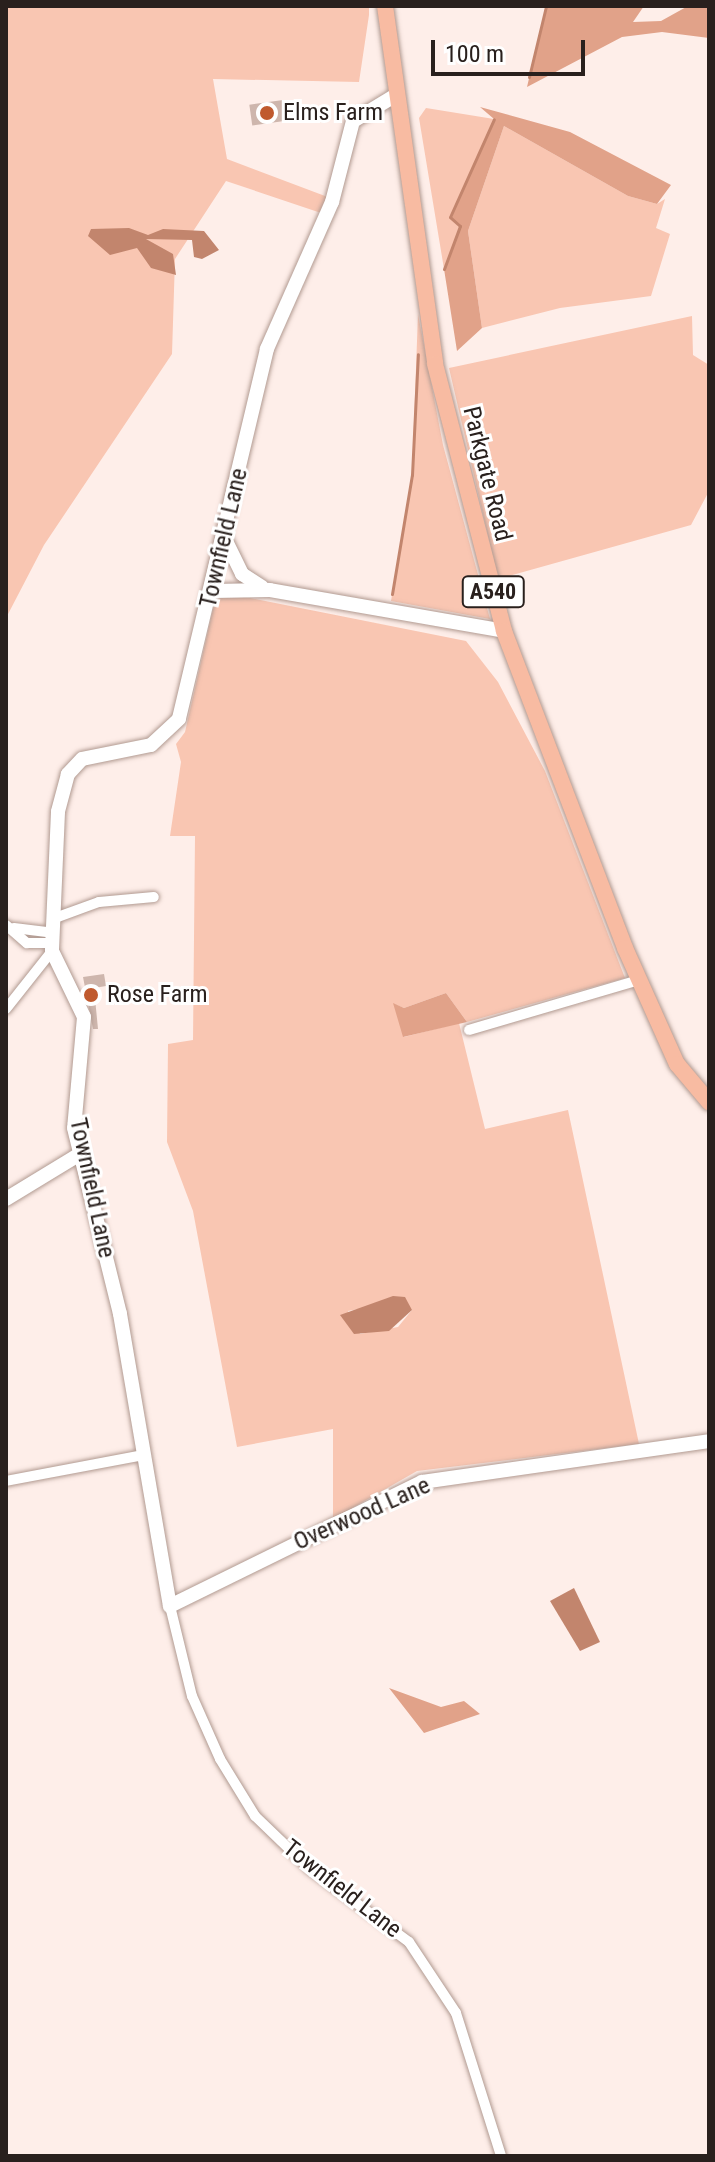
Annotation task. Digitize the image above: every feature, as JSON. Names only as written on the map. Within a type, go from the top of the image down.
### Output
[{"type":"main road","name":"Parkgate Road","points":[[385,6],[435,364],[504,631],[639,980],[677,1064],[709,1102]]},
{"type":"street","name":"Townfield Lane","points":[[396,95],[353,121],[332,202],[267,349],[225,538],[179,719],[169,733],[137,749],[94,754],[68,774],[58,812],[53,936],[84,1017],[74,1078],[80,1154],[120,1314],[170,1606],[192,1696],[220,1759],[255,1816],[310,1869],[409,1942],[456,2013],[501,2156]]},
{"type":"street","points":[[225,538],[242,574],[270,590]]},
{"type":"street","points":[[212,591],[270,590],[504,631]]},
{"type":"street","points":[[6,1009],[53,936],[99,902],[154,897]]},
{"type":"street","points":[[10,926],[27,943],[53,936]]},
{"type":"street","points":[[10,926],[53,936]]},
{"type":"street","points":[[469,1030],[639,980]]},
{"type":"street","points":[[6,1199],[80,1154]]},
{"type":"street","name":"Overwood Lane","points":[[170,1606],[422,1482],[709,1441]]},
{"type":"street","points":[[6,1481],[143,1455]]},
{"type":"shaded area","points":[[6,6],[369,6],[369,15],[359,82],[213,79],[227,159],[333,199],[327,215],[226,181],[175,259],[172,354],[44,545],[6,618]]},
{"type":"shaded area","points":[[546,6],[644,6],[633,22],[661,21],[688,6],[709,6],[709,38],[662,32],[622,37],[527,87]]},
{"type":"shaded area","points":[[480,107],[570,132],[671,185],[657,204],[628,196],[504,126],[468,231],[482,328],[457,351],[444,269],[460,226],[450,217],[494,119]]},
{"type":"shaded area","points":[[426,108],[494,119],[450,217],[460,226],[444,269],[419,118]]},
{"type":"shaded area","points":[[504,126],[628,196],[657,204],[665,199],[656,228],[670,234],[651,296],[560,308],[482,328],[468,231]]},
{"type":"shaded area","points":[[129,228],[148,235],[163,229],[204,231],[219,250],[202,259],[194,257],[192,240],[146,239],[173,254],[176,275],[151,268],[137,248],[110,255],[88,236],[91,229]]},
{"type":"shaded area","points":[[418,314],[443,445],[490,619],[391,601],[412,475]]},
{"type":"shaded area","points":[[692,316],[693,355],[709,365],[709,491],[691,525],[498,579],[449,368]]},
{"type":"shaded area","points":[[235,595],[466,641],[498,682],[545,771],[625,978],[467,1022],[446,993],[404,1008],[394,1004],[404,1037],[459,1023],[485,1129],[568,1110],[639,1444],[417,1471],[333,1519],[333,1429],[237,1447],[193,1211],[167,1142],[168,1044],[193,1040],[195,836],[170,836],[181,762],[176,744],[185,732],[217,599]],"holes":[[[369,1307],[412,1310],[398,1327],[360,1334],[348,1311]]]},
{"type":"shaded area","points":[[446,993],[467,1022],[403,1037],[393,1003],[404,1008]]},
{"type":"shaded area","points":[[393,1296],[405,1297],[412,1310],[389,1331],[354,1334],[340,1315]]},
{"type":"shaded area","points":[[574,1588],[600,1642],[580,1651],[550,1601]]},
{"type":"shaded area","points":[[389,1688],[441,1707],[464,1701],[480,1714],[424,1733]]},
{"type":"building","name":"Elms Farm","points":[[283,100],[286,121],[252,126],[249,105]]},
{"type":"building","name":"Rose Farm","points":[[104,974],[106,986],[94,988],[98,1029],[93,1029],[83,977]]},
{"type":"waterway","points":[[529,77],[546,6]]},
{"type":"waterway","points":[[444,269],[460,226],[450,217],[494,119]]},
{"type":"waterway","points":[[392,594],[412,475],[418,354]]},
{"type":"place","name":"Elms Farm","points":[[267,113]]},
{"type":"place","name":"Rose Farm","points":[[91,995]]}]
